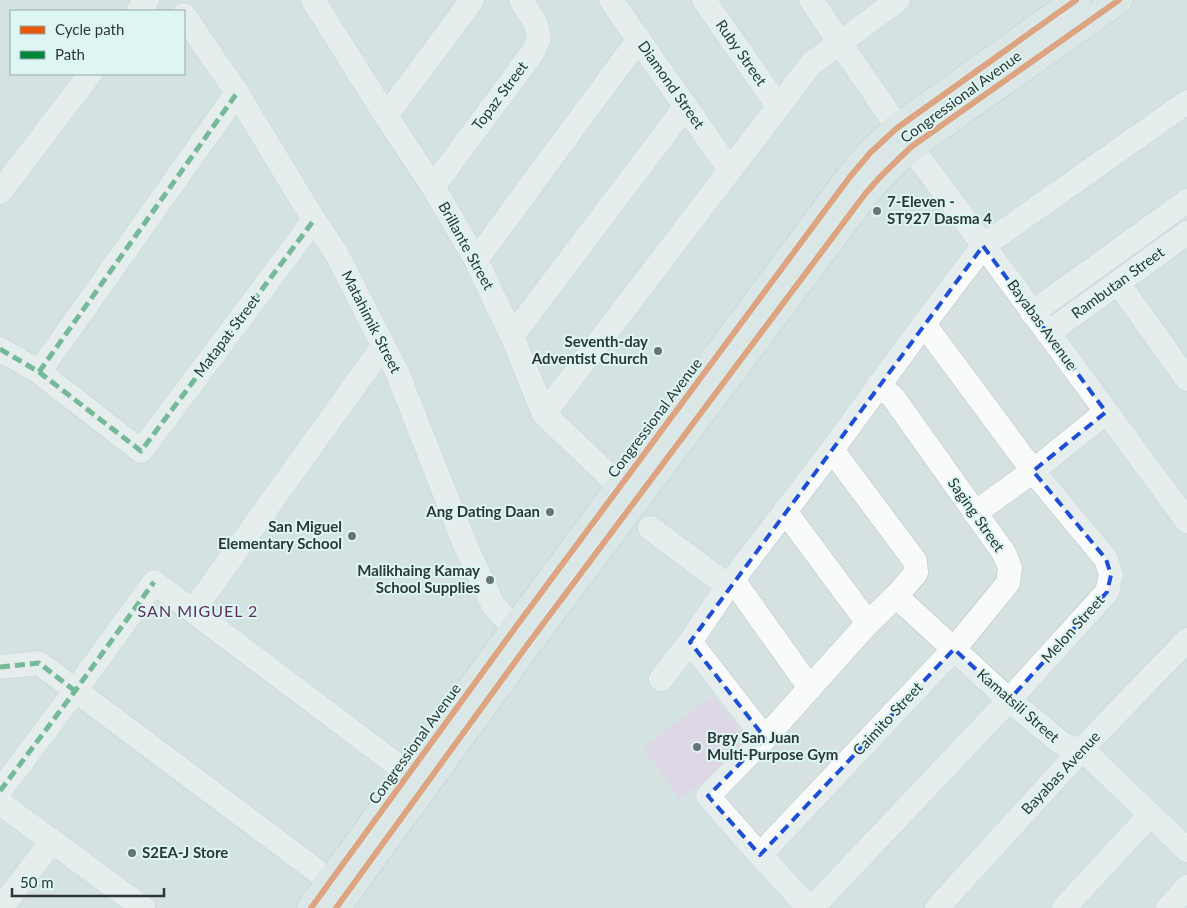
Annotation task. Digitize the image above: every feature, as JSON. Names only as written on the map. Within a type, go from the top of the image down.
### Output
[{"type":"main road","name":"Congressional Avenue","points":[[311,908],[409,774],[523,634],[865,194],[881,176],[904,138],[1076,0]]},
{"type":"main road","name":"Congressional Avenue","points":[[336,908],[523,634],[620,486],[849,178],[870,153],[904,138],[1119,0]]},
{"type":"street","points":[[139,10],[147,0]]},
{"type":"street","name":"Brillante Street","points":[[313,0],[433,187],[476,260],[512,336],[544,414],[620,486]]},
{"type":"street","points":[[386,116],[472,0]]},
{"type":"street","name":"Topaz Street","points":[[433,187],[533,52],[539,38],[536,24],[521,0]]},
{"type":"street","name":"Diamond Street","points":[[612,0],[730,170]]},
{"type":"street","name":"Ruby Street","points":[[704,0],[778,106]]},
{"type":"street","name":"Bayabas Avenue","points":[[810,0],[904,138],[1106,412],[1186,517]]},
{"type":"street","points":[[544,414],[810,64],[898,0]]},
{"type":"street","name":"Matahimik Street","points":[[185,15],[237,93],[336,253],[397,372],[464,542],[493,606],[523,634]]},
{"type":"street","points":[[476,260],[638,40]]},
{"type":"street","points":[[0,192],[89,75]]},
{"type":"street","points":[[0,348],[39,372],[237,93]]},
{"type":"street","points":[[661,678],[690,642],[730,583],[832,450],[878,384],[984,246],[1187,102]]},
{"type":"street","points":[[512,336],[686,106]]},
{"type":"street","points":[[1032,312],[1187,201]]},
{"type":"street","name":"Matapat Street","points":[[39,372],[141,451],[314,220]]},
{"type":"street","name":"Rambutan Street","points":[[1048,333],[1118,282],[1183,243]]},
{"type":"street","points":[[1118,282],[1187,379]]},
{"type":"street","name":"Melon Street","points":[[811,908],[1009,700],[1107,592],[1111,575],[1106,559],[1033,471],[924,324]]},
{"type":"street","points":[[193,611],[383,346]]},
{"type":"street","name":"Saging Street","points":[[878,384],[893,398],[1004,553],[1010,568],[1008,583],[954,649]]},
{"type":"street","points":[[975,513],[1033,471],[1106,412]]},
{"type":"street","points":[[811,908],[760,855],[708,796],[765,738],[868,623],[896,596],[916,573],[915,561],[832,450]]},
{"type":"street","points":[[785,511],[868,623]]},
{"type":"street","points":[[650,528],[730,583],[810,688]]},
{"type":"street","points":[[0,790],[154,582],[409,774]]},
{"type":"street","name":"Kamatsili Street","points":[[896,596],[1009,700],[1060,742],[1070,748],[1082,749],[1187,850]]},
{"type":"street","name":"Bayabas Avenue","points":[[937,908],[1082,749],[1187,640]]},
{"type":"street","points":[[690,642],[765,738]]},
{"type":"street","name":"Caimito Street","points":[[760,855],[954,649]]},
{"type":"street","points":[[0,667],[39,663],[330,881]]},
{"type":"street","points":[[0,803],[143,908]]},
{"type":"street","points":[[1064,908],[1150,814]]},
{"type":"street","points":[[1,908],[52,841]]},
{"type":"street","points":[[1168,908],[1187,887]]},
{"type":"highlighted area","points":[[983,246],[1106,412],[1033,471],[1106,559],[1111,575],[1107,592],[1009,700],[954,649],[760,855],[708,796],[765,738],[690,642]]},
{"type":"shaded area","name":"Brgy San Juan Multi-Purpose Gym","points":[[713,696],[751,746],[680,799],[643,748]]},
{"type":"marked path","points":[[39,372],[237,93]]},
{"type":"marked path","points":[[0,349],[39,372],[141,451],[314,220]]},
{"type":"marked path","points":[[0,791],[154,582]]},
{"type":"marked path","points":[[0,667],[39,663],[75,691]]},
{"type":"cycle path","points":[[311,908],[515,628],[849,178],[870,153],[897,128],[1076,0]]},
{"type":"cycle path","points":[[336,908],[531,640],[865,194],[911,147],[1119,0]]},
{"type":"place","name":"7-Eleven - ST927 Dasma 4","points":[[877,211]]},
{"type":"place","name":"Seventh-day Adventist Church","points":[[658,351]]},
{"type":"place","name":"Ang Dating Daan","points":[[550,512]]},
{"type":"place","name":"San Miguel Elementary School","points":[[352,536]]},
{"type":"place","name":"Malikhaing Kamay School Supplies","points":[[490,580]]},
{"type":"place","name":"Brgy San Juan Multi-Purpose Gym","points":[[697,747]]},
{"type":"place","name":"S2EA-J Store","points":[[132,853]]},
{"type":"district","name":"SAN MIGUEL 2","points":[[198,611]]}]
